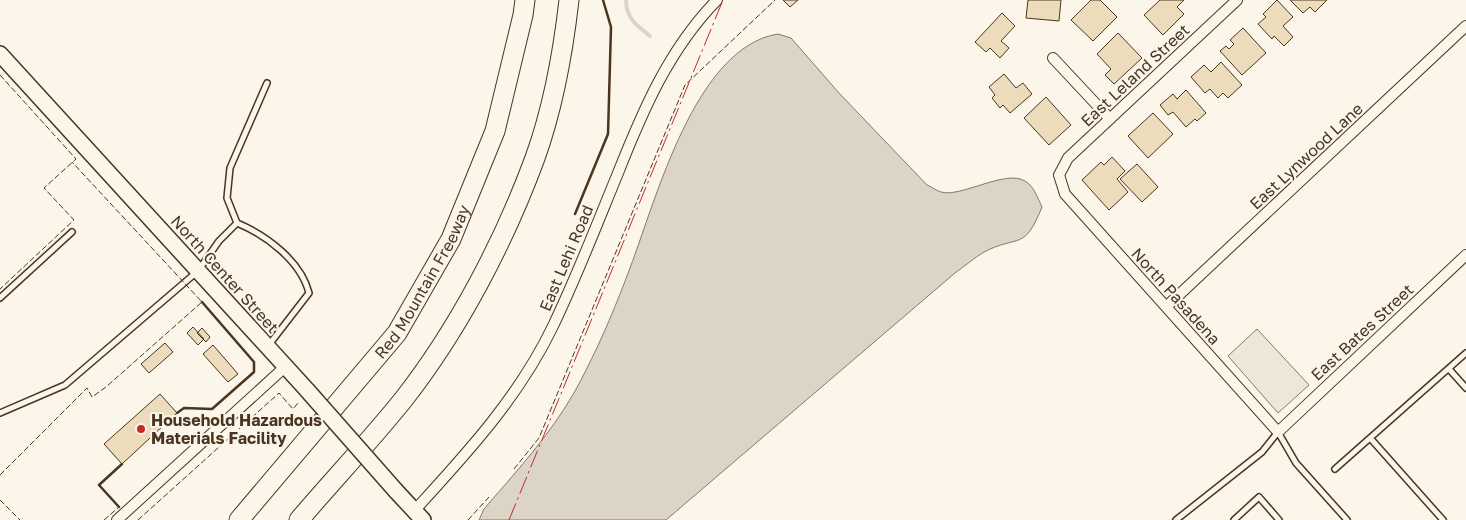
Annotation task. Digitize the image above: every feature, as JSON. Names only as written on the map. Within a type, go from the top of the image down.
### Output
[{"type":"highway","name":"Red Mountain Freeway","points":[[239,520],[397,333],[451,240],[496,131],[525,0]]},
{"type":"highway","points":[[299,520],[403,400],[456,325],[499,239],[535,158],[564,43],[570,0]]},
{"type":"street","name":"East Lehi Road","points":[[419,515],[494,421],[522,382],[540,352],[581,262],[644,108],[669,62],[717,0]]},
{"type":"street","name":"East Leland Street","points":[[1059,175],[1068,158],[1232,2]]},
{"type":"street","name":"East Lynwood Lane","points":[[1166,307],[1466,26]]},
{"type":"street","name":"North Center Street","points":[[0,54],[268,346],[419,515]]},
{"type":"street","points":[[1053,58],[1110,119]]},
{"type":"street","name":"North Pasadena","points":[[1059,175],[1065,194],[1278,432]]},
{"type":"street","name":"East Bates Street","points":[[1278,432],[1466,255]]},
{"type":"street","points":[[117,520],[286,366]]},
{"type":"lane","points":[[267,83],[230,168],[227,198],[237,223],[274,243],[306,279],[309,293],[268,346]]},
{"type":"lane","points":[[0,413],[65,385],[198,271],[219,241],[237,223]]},
{"type":"lane","points":[[0,298],[72,232]]},
{"type":"lane","points":[[1335,469],[1466,354]]},
{"type":"lane","points":[[1449,369],[1466,388]]},
{"type":"lane","points":[[1176,520],[1262,452],[1278,432],[1296,463],[1347,520]]},
{"type":"lane","points":[[1371,439],[1443,520]]},
{"type":"lane","points":[[1234,520],[1259,497],[1279,520]]},
{"type":"shaded area","points":[[778,34],[791,38],[839,93],[927,185],[939,191],[949,193],[1007,178],[1017,178],[1031,186],[1042,207],[1036,221],[1025,236],[1019,240],[984,252],[955,273],[666,520],[479,520],[484,509],[552,427],[585,372],[620,294],[666,168],[683,130],[702,96],[724,66],[749,45]]},
{"type":"shaded area","points":[[1257,329],[1309,385],[1278,413],[1228,356]]},
{"type":"building","points":[[783,0],[798,0],[790,7]]},
{"type":"building","points":[[1028,0],[1061,0],[1059,21],[1026,18]]},
{"type":"building","points":[[1091,0],[1100,0],[1117,17],[1093,41],[1071,20]]},
{"type":"building","points":[[1160,0],[1184,0],[1177,7],[1184,14],[1163,35],[1144,15]]},
{"type":"building","points":[[1277,0],[1293,17],[1283,26],[1293,37],[1284,46],[1274,36],[1272,39],[1258,24],[1266,17],[1263,14]]},
{"type":"building","points":[[1290,0],[1327,0],[1315,12],[1310,7],[1303,13]]},
{"type":"building","points":[[1002,13],[1015,26],[1001,41],[1009,48],[1000,58],[990,48],[986,52],[975,42]]},
{"type":"building","points":[[1243,28],[1266,53],[1242,75],[1220,51],[1226,46],[1229,49],[1234,44],[1230,40]]},
{"type":"building","points":[[1118,33],[1142,58],[1114,84],[1105,75],[1111,69],[1097,54]]},
{"type":"building","points":[[1221,62],[1242,85],[1228,98],[1223,93],[1218,98],[1210,89],[1205,93],[1191,77],[1204,65],[1211,72]]},
{"type":"building","points":[[1004,74],[1016,88],[1023,83],[1032,94],[1010,113],[1003,105],[1000,108],[992,98],[995,95],[989,87]]},
{"type":"building","points":[[1186,90],[1206,113],[1186,127],[1173,112],[1168,115],[1160,105],[1173,94],[1177,99]]},
{"type":"building","points":[[1046,97],[1071,125],[1049,145],[1024,118]]},
{"type":"building","points":[[1153,113],[1173,134],[1148,158],[1128,136]]},
{"type":"building","points":[[1112,157],[1125,171],[1117,179],[1128,192],[1109,210],[1082,180],[1101,162],[1104,165]]},
{"type":"building","points":[[1137,164],[1158,187],[1142,202],[1120,179]]},
{"type":"building","points":[[193,327],[204,339],[198,345],[187,333]]},
{"type":"building","points":[[202,328],[210,337],[206,342],[197,333]]},
{"type":"building","points":[[165,343],[173,352],[149,373],[141,364]]},
{"type":"building","points":[[213,345],[238,374],[228,382],[203,354]]},
{"type":"building","name":"Household Hazardous Materials Facility","points":[[160,394],[177,413],[122,464],[104,444]]},
{"type":"waterway","points":[[626,0],[630,16],[636,25],[650,36]]},
{"type":"fence","points":[[514,469],[539,438],[685,85],[775,0]]},
{"type":"fence","points":[[0,75],[76,159],[44,188],[74,220],[0,289]]},
{"type":"fence","points":[[0,475],[87,388],[92,397],[106,387],[202,302],[72,162]]},
{"type":"fence","points":[[138,520],[279,393],[293,409],[298,403]]},
{"type":"fence","points":[[468,520],[489,497]]},
{"type":"fence","points":[[0,500],[20,520]]},
{"type":"fence","points":[[104,520],[119,507]]},
{"type":"wall","points":[[575,214],[608,134],[611,27],[603,0]]},
{"type":"wall","points":[[177,413],[184,408],[212,409],[254,372],[254,362],[202,302]]},
{"type":"wall","points":[[119,507],[99,485],[122,464]]},
{"type":"power","points":[[509,520],[723,0]]},
{"type":"place","name":"Household Hazardous Materials Facility","points":[[141,429]]}]
